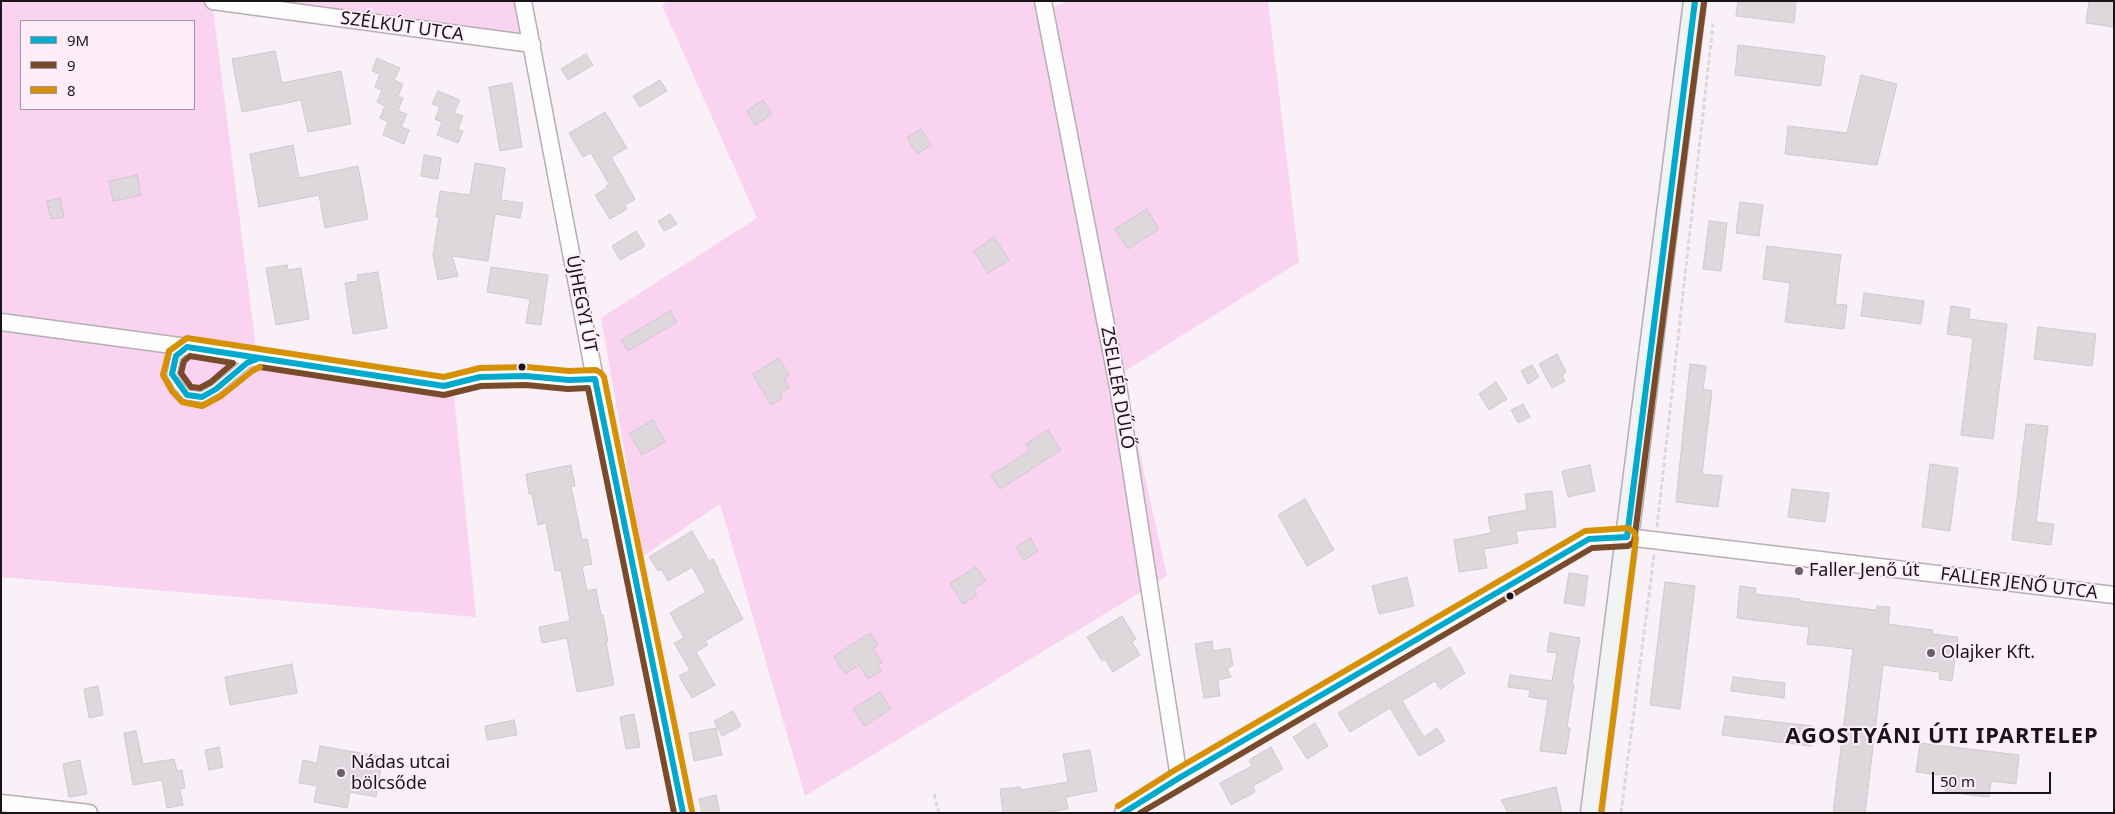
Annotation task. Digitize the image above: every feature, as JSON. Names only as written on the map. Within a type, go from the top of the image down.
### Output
[{"type":"main road","points":[[1592,813],[1695,1]]},
{"type":"street","name":"SZÉLKÚT UTCA","points":[[213,1],[532,44]]},
{"type":"street","name":"ÚJHEGYI ÚT","points":[[523,1],[595,379],[683,813]]},
{"type":"street","name":"ZSELLÉR DŰLŐ","points":[[1043,1],[1120,392],[1154,625],[1168,697],[1178,778]]},
{"type":"street","points":[[1,322],[187,347],[444,386],[480,377],[526,376],[569,380],[595,379]]},
{"type":"street","name":"FALLER JENŐ UTCA","points":[[1123,813],[1178,778],[1589,539],[1627,537],[2114,595]]},
{"type":"street","points":[[1,803],[89,813]]},
{"type":"lane","points":[[187,347],[176,356],[172,374],[187,395],[202,397],[247,363],[259,358]]},
{"type":"path","points":[[1621,813],[1655,541],[1714,16]]},
{"type":"path","points":[[934,794],[938,813]]},
{"type":"shaded area","points":[[1,1],[212,1],[257,356],[452,376],[476,617],[1,577]]},
{"type":"shaded area","points":[[222,1],[514,1],[524,44]]},
{"type":"shaded area","points":[[669,1],[1043,1],[1045,11],[1067,1],[1268,1],[1299,262],[1122,373],[1167,576],[805,796],[720,504],[643,556],[601,318],[757,218],[662,5]]},
{"type":"building","points":[[1738,1],[1796,1],[1794,23],[1736,16]]},
{"type":"building","points":[[2089,1],[2114,1],[2114,27],[2086,23]]},
{"type":"building","points":[[1738,45],[1825,56],[1821,86],[1735,75]]},
{"type":"building","points":[[275,51],[282,83],[341,71],[351,124],[308,132],[301,100],[242,112],[232,59]]},
{"type":"building","points":[[586,54],[593,65],[568,80],[561,69]]},
{"type":"building","points":[[377,58],[400,68],[394,80],[403,84],[398,96],[403,98],[398,111],[407,114],[401,127],[409,130],[404,144],[383,135],[388,122],[380,118],[385,106],[377,102],[382,90],[375,87],[380,74],[372,71]]},
{"type":"building","points":[[1861,75],[1897,84],[1877,165],[1785,154],[1788,126],[1847,133]]},
{"type":"building","points":[[660,80],[667,91],[640,107],[633,96]]},
{"type":"building","points":[[512,83],[522,147],[500,151],[489,87]]},
{"type":"building","points":[[438,91],[460,100],[454,113],[463,116],[458,129],[463,131],[458,143],[437,135],[442,122],[435,119],[440,107],[432,104]]},
{"type":"building","points":[[763,100],[772,114],[755,125],[747,111]]},
{"type":"building","points":[[605,112],[627,148],[611,157],[635,199],[625,205],[627,209],[610,219],[595,195],[607,188],[606,186],[609,184],[591,153],[583,157],[569,133]]},
{"type":"building","points":[[921,129],[931,145],[917,154],[907,138]]},
{"type":"building","points":[[293,145],[299,178],[358,166],[368,219],[325,228],[319,195],[259,207],[250,154]]},
{"type":"building","points":[[424,155],[441,158],[438,179],[421,176]]},
{"type":"building","points":[[475,163],[505,168],[501,200],[523,203],[520,218],[495,214],[488,261],[452,256],[458,276],[438,280],[433,255],[439,217],[436,217],[440,191],[470,195]]},
{"type":"building","points":[[137,175],[141,195],[113,201],[109,181]]},
{"type":"building","points":[[60,198],[64,217],[51,219],[47,201]]},
{"type":"building","points":[[1740,202],[1763,205],[1759,236],[1736,233]]},
{"type":"building","points":[[1147,209],[1159,229],[1128,249],[1115,229]]},
{"type":"building","points":[[670,214],[677,224],[664,231],[658,221]]},
{"type":"building","points":[[1709,221],[1727,223],[1721,271],[1703,269]]},
{"type":"building","points":[[636,231],[645,246],[620,260],[612,246]]},
{"type":"building","points":[[994,237],[1009,260],[988,273],[974,251]]},
{"type":"building","points":[[1767,246],[1841,255],[1835,304],[1847,305],[1844,329],[1785,322],[1790,283],[1763,279]]},
{"type":"building","points":[[287,265],[288,270],[301,268],[309,319],[276,325],[266,268]]},
{"type":"building","points":[[491,267],[548,275],[541,325],[526,323],[530,299],[487,292]]},
{"type":"building","points":[[378,272],[387,328],[353,334],[345,283],[358,281],[357,275]]},
{"type":"building","points":[[1864,293],[1924,301],[1921,324],[1861,316]]},
{"type":"building","points":[[1951,306],[1970,309],[1969,319],[2007,324],[1993,439],[1961,435],[1973,338],[1947,334]]},
{"type":"building","points":[[670,311],[677,322],[628,351],[621,340]]},
{"type":"building","points":[[2038,327],[2096,334],[2092,366],[2034,359]]},
{"type":"building","points":[[1557,354],[1566,372],[1562,375],[1565,381],[1552,388],[1539,364]]},
{"type":"building","points":[[779,358],[789,375],[784,378],[790,388],[780,393],[782,398],[771,405],[753,374]]},
{"type":"building","points":[[1690,364],[1706,366],[1703,389],[1712,391],[1702,474],[1722,476],[1718,507],[1676,502]]},
{"type":"building","points":[[1532,365],[1539,377],[1528,384],[1521,371]]},
{"type":"building","points":[[1496,382],[1507,399],[1489,410],[1479,394]]},
{"type":"building","points":[[1523,404],[1530,417],[1518,423],[1511,410]]},
{"type":"building","points":[[653,420],[665,442],[642,455],[629,434]]},
{"type":"building","points":[[2026,424],[2048,426],[2036,522],[2054,524],[2051,545],[2012,540]]},
{"type":"building","points":[[1048,430],[1061,450],[1000,489],[991,475],[1030,451],[1026,444]]},
{"type":"building","points":[[1930,464],[1958,468],[1950,531],[1922,527]]},
{"type":"building","points":[[571,465],[575,486],[571,486],[582,540],[587,539],[592,564],[582,566],[587,591],[596,589],[601,615],[603,615],[614,685],[577,692],[567,638],[542,643],[539,627],[570,621],[561,570],[555,571],[546,523],[538,525],[532,494],[529,494],[526,474]]},
{"type":"building","points":[[1590,465],[1595,491],[1568,497],[1562,471]]},
{"type":"building","points":[[1792,489],[1829,493],[1825,522],[1788,517]]},
{"type":"building","points":[[1552,491],[1556,527],[1516,531],[1518,543],[1484,549],[1487,568],[1459,572],[1454,540],[1491,533],[1488,517],[1527,510],[1525,494]]},
{"type":"building","points":[[1305,499],[1334,550],[1307,566],[1278,515]]},
{"type":"building","points":[[692,531],[709,561],[713,559],[743,619],[705,641],[708,645],[696,652],[715,685],[692,698],[679,676],[690,670],[674,643],[684,638],[670,613],[706,592],[692,567],[668,581],[661,569],[658,571],[649,557]]},
{"type":"building","points":[[1030,538],[1038,551],[1024,560],[1016,547]]},
{"type":"building","points":[[976,567],[986,581],[973,589],[977,595],[963,604],[950,583]]},
{"type":"building","points":[[1569,573],[1588,576],[1584,606],[1564,603]]},
{"type":"building","points":[[1407,577],[1414,606],[1379,614],[1372,586]]},
{"type":"building","points":[[1665,582],[1695,586],[1680,709],[1650,705]]},
{"type":"building","points":[[1740,586],[1756,588],[1755,594],[1800,599],[1800,601],[1876,610],[1877,606],[1890,607],[1888,624],[1933,630],[1932,634],[1958,637],[1952,681],[1939,679],[1940,672],[1883,665],[1865,813],[1833,813],[1853,649],[1807,644],[1809,627],[1737,618]]},
{"type":"building","points":[[1122,616],[1136,639],[1132,642],[1140,655],[1113,672],[1105,659],[1102,661],[1087,637]]},
{"type":"building","points":[[870,633],[878,645],[873,648],[882,663],[877,665],[881,671],[868,679],[859,665],[845,674],[834,656]]},
{"type":"building","points":[[1550,633],[1580,638],[1572,684],[1574,684],[1567,727],[1570,728],[1566,754],[1540,751],[1548,700],[1529,697],[1530,690],[1508,687],[1510,675],[1552,681],[1557,653],[1547,652]]},
{"type":"building","points":[[1212,641],[1213,651],[1230,648],[1233,665],[1227,669],[1231,677],[1218,680],[1220,696],[1204,698],[1195,644]]},
{"type":"building","points":[[1450,647],[1465,673],[1440,689],[1435,681],[1402,701],[1424,737],[1437,728],[1445,741],[1419,756],[1390,708],[1350,732],[1338,713]]},
{"type":"building","points":[[292,664],[297,693],[230,705],[225,677]]},
{"type":"building","points":[[1733,677],[1785,683],[1784,698],[1731,691]]},
{"type":"building","points":[[98,686],[103,715],[89,718],[84,689]]},
{"type":"building","points":[[880,692],[891,709],[864,726],[853,709]]},
{"type":"building","points":[[733,711],[741,726],[722,736],[714,721]]},
{"type":"building","points":[[634,714],[640,747],[626,749],[620,717]]},
{"type":"building","points":[[1725,716],[1813,726],[1811,746],[1722,735]]},
{"type":"building","points":[[514,720],[517,735],[487,740],[485,726]]},
{"type":"building","points":[[1315,723],[1328,746],[1307,759],[1293,737]]},
{"type":"building","points":[[716,728],[722,755],[694,761],[689,733]]},
{"type":"building","points":[[136,731],[143,764],[174,759],[177,771],[182,770],[185,788],[180,789],[183,805],[167,808],[162,780],[133,785],[124,733]]},
{"type":"building","points":[[1920,743],[2019,755],[2016,784],[1991,781],[1989,797],[1945,792],[1947,776],[1916,772]]},
{"type":"building","name":"Nádas utcai bölcsőde","points":[[320,746],[383,757],[376,797],[350,792],[347,808],[314,802],[317,786],[299,783],[303,760],[317,763]]},
{"type":"building","points":[[219,747],[223,767],[209,770],[205,750]]},
{"type":"building","points":[[1271,747],[1283,769],[1253,786],[1255,792],[1231,805],[1220,783],[1252,766],[1249,760]]},
{"type":"building","points":[[1090,750],[1097,791],[1066,797],[1068,809],[1043,813],[1003,813],[1000,789],[1020,787],[1021,790],[1068,782],[1063,754]]},
{"type":"building","points":[[80,760],[87,794],[69,797],[63,764]]},
{"type":"building","points":[[1556,787],[1562,813],[1508,813],[1501,800]]},
{"type":"building","points":[[716,795],[720,813],[702,813],[699,799]]},
{"type":"transit line","name":"9M","points":[[1123,813],[1179,778],[1589,539],[1627,537],[1695,1]]},
{"type":"transit line","name":"9","points":[[1140,813],[1592,548],[1628,546],[1634,542],[1704,2]]},
{"type":"transit line","name":"8","points":[[260,367],[252,371],[221,396],[202,406],[182,402],[172,391],[163,375],[169,351],[187,338],[444,377],[480,368],[527,367],[569,371],[596,370],[601,373],[604,377],[692,811]]},
{"type":"transit line","name":"9M","points":[[259,358],[247,363],[216,389],[202,397],[187,395],[172,374],[176,356],[187,347],[444,386],[480,377],[526,376],[569,380],[595,379],[683,813]]},
{"type":"transit line","name":"9","points":[[190,356],[233,363],[211,382],[200,388],[191,387],[181,373],[184,361],[190,356]]},
{"type":"transit line","name":"9","points":[[260,367],[444,395],[481,386],[526,385],[568,389],[588,388],[674,813]]},
{"type":"transit line","name":"8","points":[[1118,806],[1175,770],[1585,531],[1628,528],[1634,532],[1636,538],[1601,813]]},
{"type":"place","name":"Faller Jenő út","points":[[1799,571]]},
{"type":"place","name":"Olajker Kft.","points":[[1931,653]]},
{"type":"place","name":"Nádas utcai bölcsőde","points":[[341,773]]},
{"type":"district","name":"AGOSTYÁNI ÚTI IPARTELEP","points":[[1942,737]]}]
